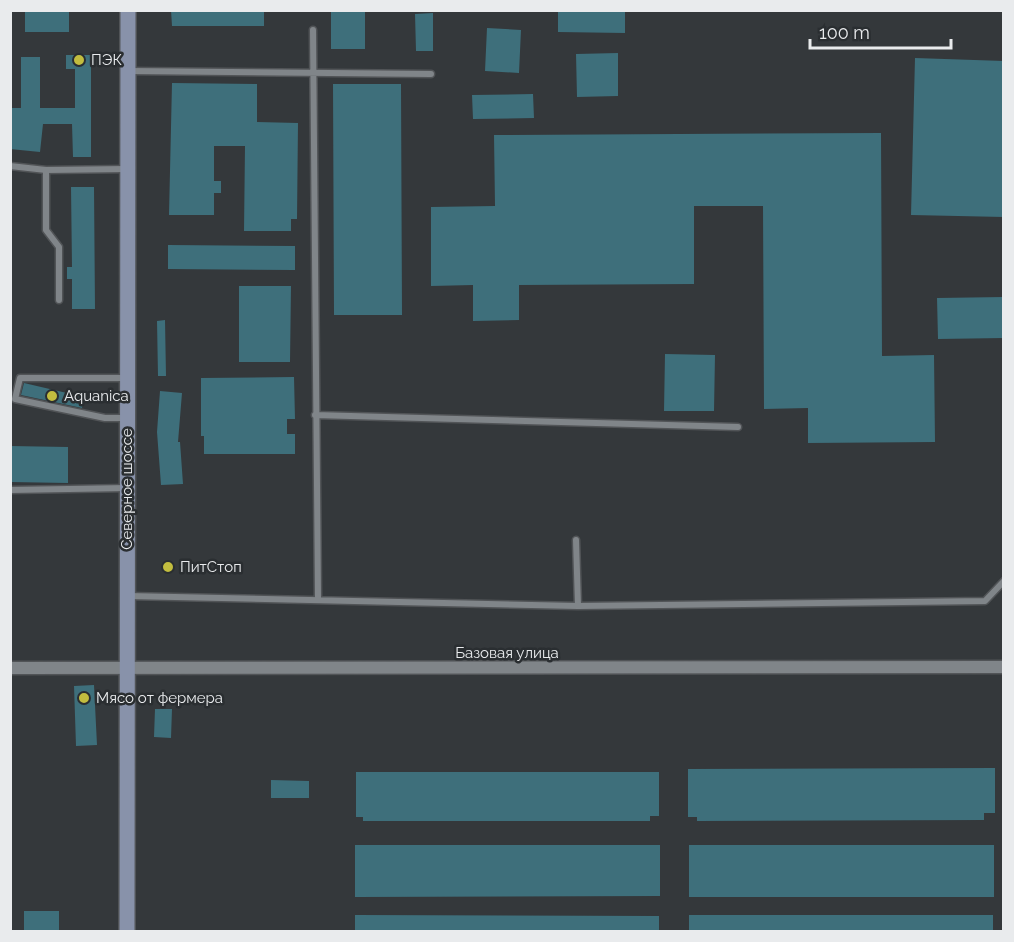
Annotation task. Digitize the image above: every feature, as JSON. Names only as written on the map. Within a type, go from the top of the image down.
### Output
[{"type":"main road","name":"Северное шоссе","points":[[127,932],[128,10]]},
{"type":"street","name":"Базовая улица","points":[[10,668],[1004,667]]},
{"type":"lane","points":[[313,30],[318,598]]},
{"type":"lane","points":[[128,71],[431,74]]},
{"type":"lane","points":[[10,166],[46,170],[128,169]]},
{"type":"lane","points":[[46,170],[46,230],[59,247],[59,300]]},
{"type":"lane","points":[[127,418],[105,418],[15,399],[20,378],[128,378]]},
{"type":"lane","points":[[315,416],[738,427]]},
{"type":"lane","points":[[10,490],[127,488]]},
{"type":"lane","points":[[576,540],[578,606]]},
{"type":"lane","points":[[127,596],[318,598],[578,606],[985,601],[1004,581]]},
{"type":"building","points":[[25,10],[69,11],[69,32],[25,32]]},
{"type":"building","points":[[171,10],[264,10],[264,26],[172,26]]},
{"type":"building","points":[[331,10],[365,10],[365,49],[331,49]]},
{"type":"building","points":[[558,10],[625,10],[625,33],[558,32]]},
{"type":"building","points":[[433,13],[433,51],[416,51],[415,14]]},
{"type":"building","points":[[487,28],[521,30],[519,73],[485,71]]},
{"type":"building","points":[[618,53],[618,96],[577,97],[576,54]]},
{"type":"building","points":[[66,55],[91,55],[91,157],[73,157],[72,124],[43,124],[40,152],[10,149],[10,108],[21,108],[21,57],[40,57],[40,108],[75,108],[75,69],[66,69]]},
{"type":"building","points":[[915,58],[1004,61],[1004,217],[911,215]]},
{"type":"building","points":[[172,83],[257,84],[257,122],[298,123],[297,219],[291,219],[291,231],[244,231],[245,146],[214,146],[214,181],[221,181],[221,193],[214,193],[214,215],[169,215]]},
{"type":"building","points":[[333,84],[401,84],[402,315],[334,315]]},
{"type":"building","points":[[533,94],[534,118],[473,119],[472,95]]},
{"type":"building","points":[[881,133],[882,356],[934,355],[935,442],[808,443],[808,408],[764,409],[763,206],[694,206],[694,284],[519,285],[519,320],[473,321],[473,285],[431,286],[431,207],[495,206],[494,135]]},
{"type":"building","points":[[71,187],[94,187],[95,309],[72,309],[72,279],[67,279],[67,267],[72,267]]},
{"type":"building","points":[[168,245],[295,246],[295,270],[168,269]]},
{"type":"building","points":[[239,286],[291,286],[290,362],[239,362]]},
{"type":"building","points":[[1004,297],[1004,338],[938,339],[937,298]]},
{"type":"building","points":[[165,320],[166,376],[158,376],[157,321]]},
{"type":"building","points":[[665,354],[715,355],[714,411],[664,411]]},
{"type":"building","points":[[294,377],[295,419],[287,419],[287,434],[295,434],[295,454],[204,454],[204,436],[201,436],[201,378]]},
{"type":"building","name":"Aquanica","points":[[24,383],[84,397],[82,408],[21,395]]},
{"type":"building","points":[[160,391],[182,393],[178,442],[180,442],[183,484],[161,485],[157,432]]},
{"type":"building","points":[[10,446],[68,447],[68,483],[10,482]]},
{"type":"building","points":[[94,685],[97,745],[76,746],[74,686]]},
{"type":"building","points":[[155,709],[172,709],[171,738],[154,737]]},
{"type":"building","points":[[995,768],[995,813],[984,813],[984,820],[697,821],[697,817],[688,817],[688,769]]},
{"type":"building","points":[[356,772],[659,772],[659,816],[650,816],[650,821],[363,821],[363,817],[356,817]]},
{"type":"building","points":[[271,780],[309,781],[309,798],[271,798]]},
{"type":"building","points":[[355,845],[660,845],[660,896],[355,897]]},
{"type":"building","points":[[689,845],[994,845],[994,897],[689,897]]},
{"type":"building","points":[[24,911],[59,911],[59,932],[24,932]]},
{"type":"building","points":[[355,915],[659,916],[659,932],[355,932]]},
{"type":"building","points":[[689,915],[993,915],[993,932],[689,932]]},
{"type":"place","name":"ПЭК","points":[[79,60]]},
{"type":"place","name":"Aquanica","points":[[52,396]]},
{"type":"place","name":"ПитСтоп","points":[[168,567]]},
{"type":"place","name":"Мясо от фермера","points":[[84,698]]}]
